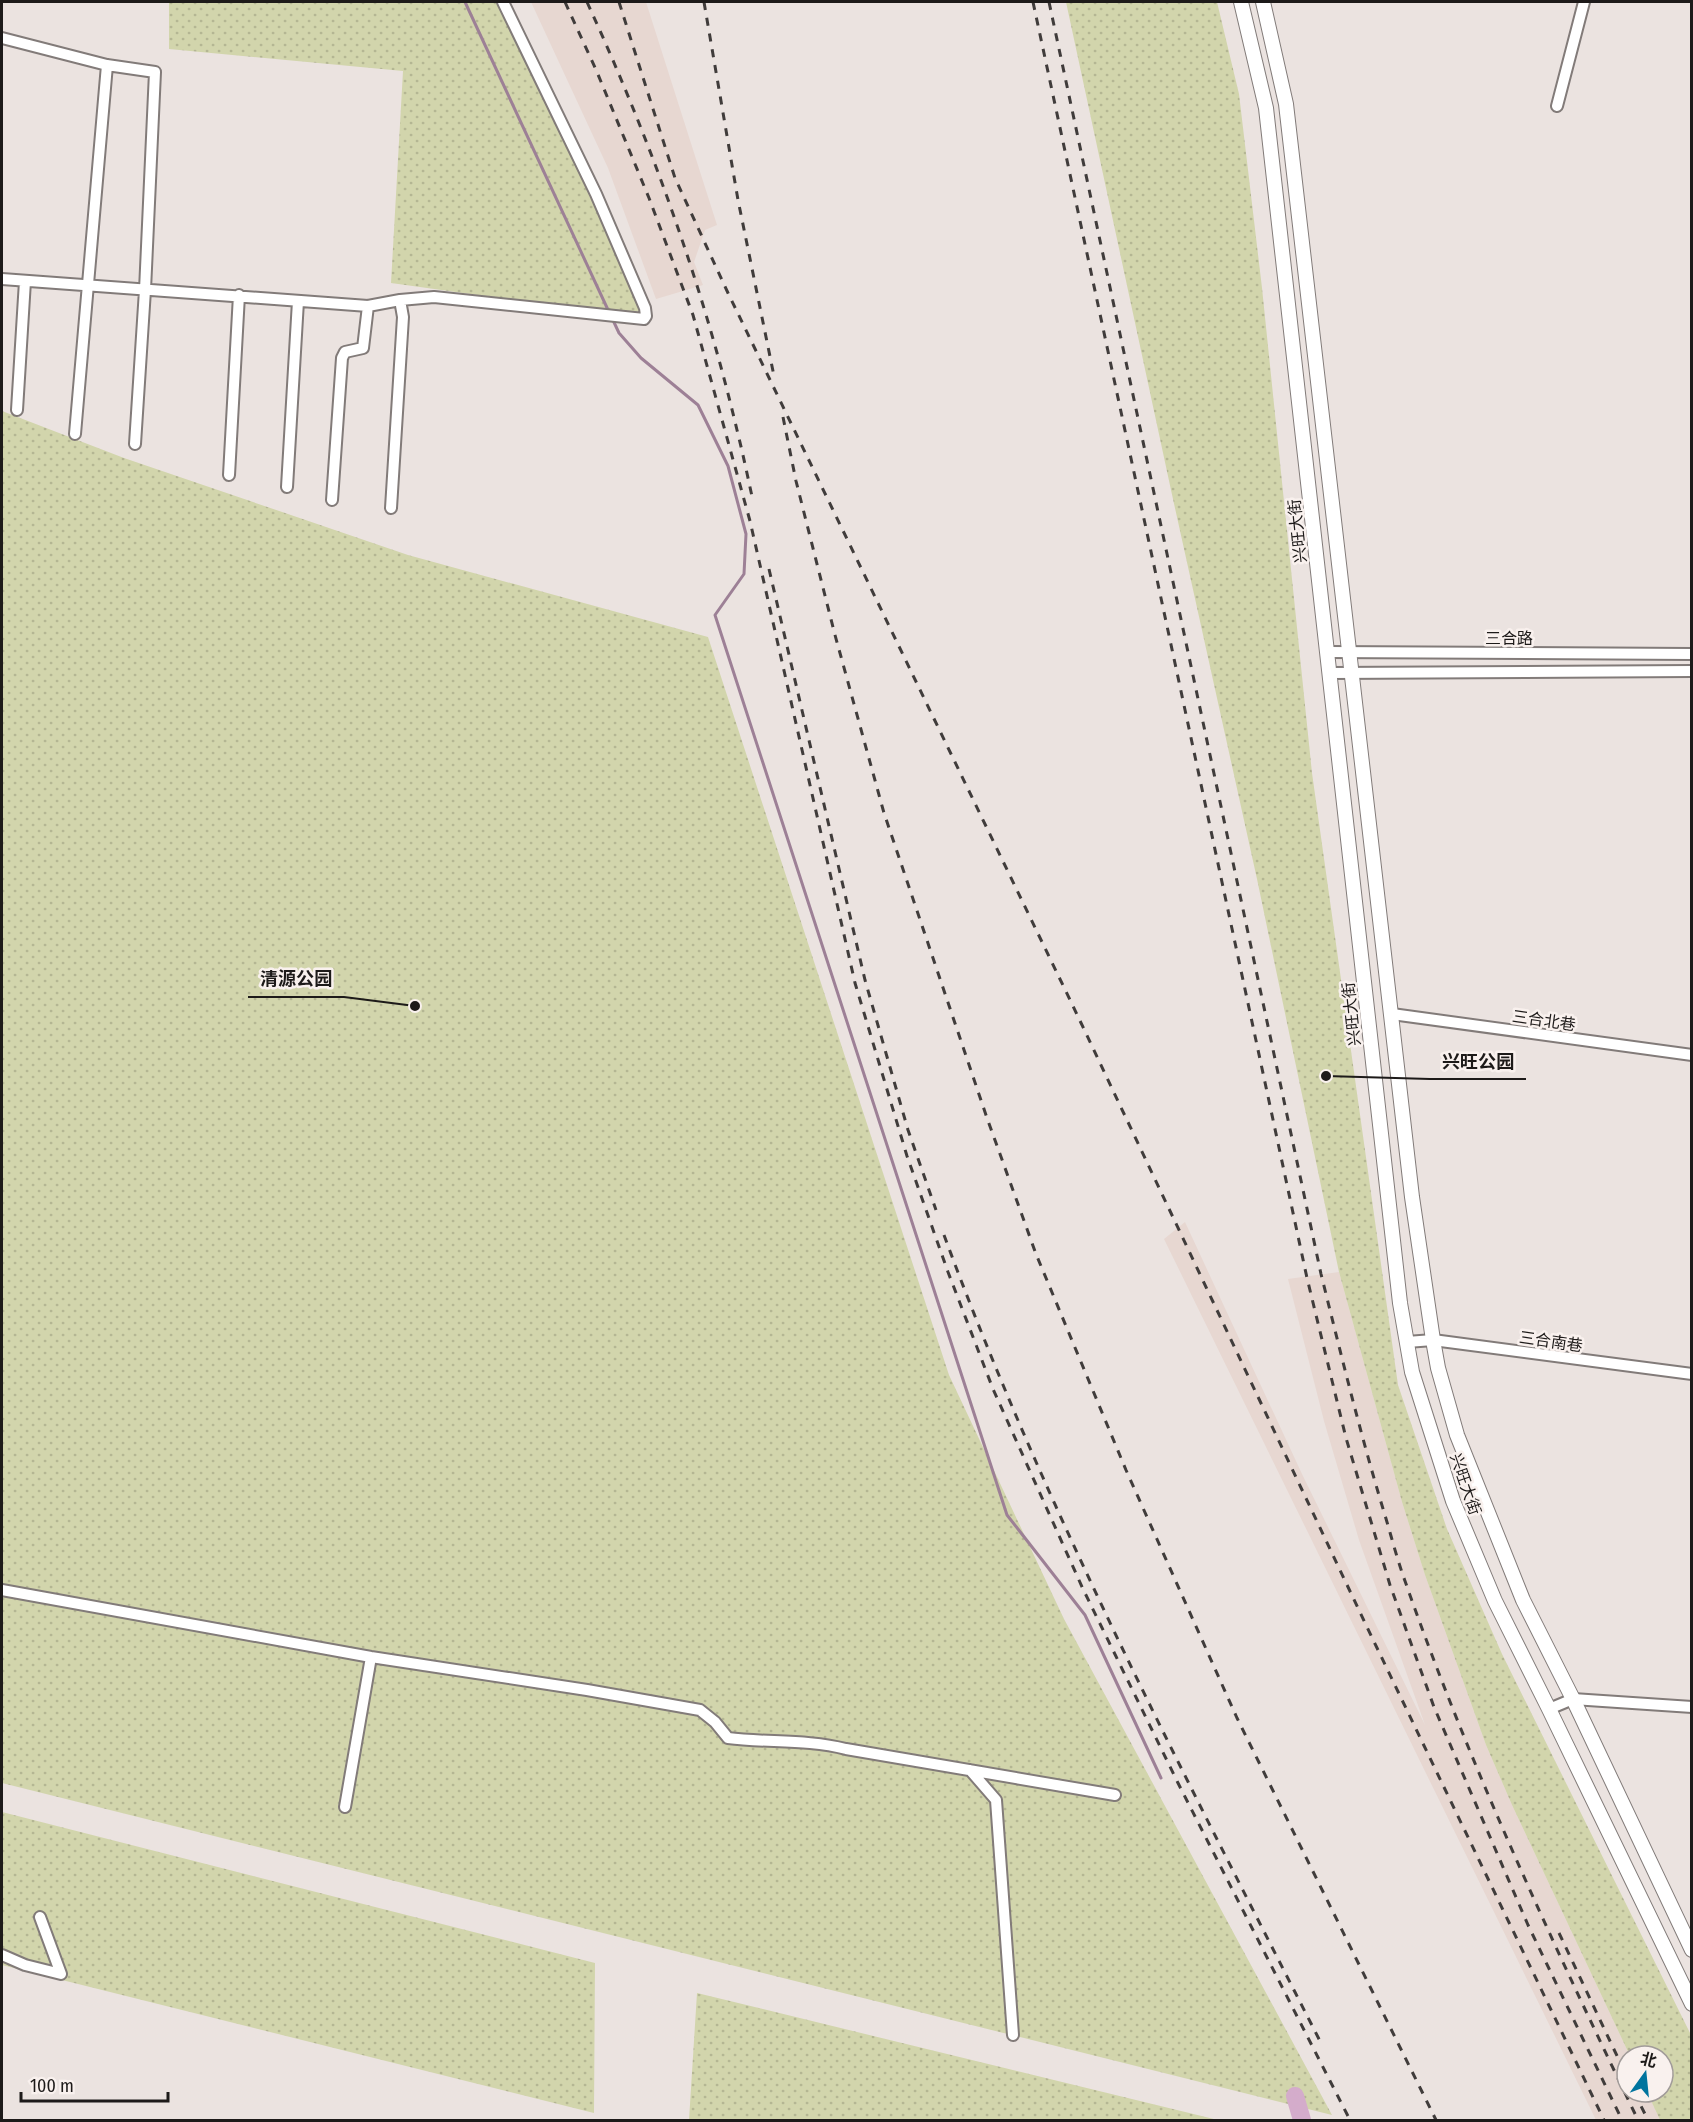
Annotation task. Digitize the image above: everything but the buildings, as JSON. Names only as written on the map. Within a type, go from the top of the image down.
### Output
[{"type":"main road","name":"兴旺大街","points":[[1241,2],[1266,108],[1400,1303],[1412,1372],[1453,1501],[1494,1601],[1692,2004]]},
{"type":"main road","name":"兴旺大街","points":[[1263,2],[1286,104],[1412,1197],[1438,1368],[1457,1435],[1523,1600],[1573,1699],[1692,1950]]},
{"type":"street","points":[[2,279],[368,306],[434,297],[644,320],[645,308],[596,194],[502,2]]},
{"type":"street","points":[[1557,106],[1584,2]]},
{"type":"street","points":[[2,38],[107,65],[155,72],[135,444]]},
{"type":"street","points":[[75,434],[107,65]]},
{"type":"street","points":[[17,410],[25,281]]},
{"type":"street","points":[[229,475],[239,296]]},
{"type":"street","points":[[391,508],[403,317],[400,300]]},
{"type":"street","points":[[287,487],[298,301]]},
{"type":"street","points":[[332,500],[342,358],[345,352],[363,348],[368,306]]},
{"type":"street","name":"三合路","points":[[1327,652],[1692,654]]},
{"type":"street","name":"三合路","points":[[1330,673],[1692,671]]},
{"type":"street","name":"三合北巷","points":[[1392,1014],[1692,1055]]},
{"type":"street","name":"三合南巷","points":[[1407,1342],[1433,1340],[1692,1374]]},
{"type":"street","points":[[2,1590],[371,1657],[700,1710],[715,1722],[728,1738],[757,1742],[800,1741],[829,1744],[1115,1795]]},
{"type":"street","points":[[345,1808],[371,1657]]},
{"type":"street","points":[[1549,1709],[1573,1699],[1692,1707]]},
{"type":"street","points":[[970,1770],[996,1800],[1013,2036]]},
{"type":"street","points":[[2,1955],[25,1965],[61,1974],[40,1917]]},
{"type":"shaded area","points":[[531,2],[646,2],[717,225],[705,230],[694,262],[703,285],[656,299],[608,168]]},
{"type":"shaded area","points":[[1185,1222],[1302,1474],[1425,1725],[1359,1540],[1324,1421],[1288,1279],[1339,1272],[1402,1502],[1425,1575],[1486,1745],[1624,2044],[1615,2044],[1615,2104],[1653,2104],[1660,2120],[1596,2120],[1164,1239]]},
{"type":"green space","points":[[169,2],[503,2],[644,318],[391,283],[403,71],[169,49]]},
{"type":"green space","points":[[1066,2],[1217,2],[1239,94],[1262,288],[1312,773],[1398,1385],[1447,1529],[1502,1654],[1691,2035],[1691,2120],[1660,2120],[1653,2104],[1675,2104],[1675,2044],[1624,2044],[1486,1745],[1425,1575],[1402,1502],[1339,1272],[1257,879]]},
{"type":"green space","points":[[2,411],[124,458],[408,555],[708,637],[949,1375],[1064,1619],[1332,2115],[2,1783]]},
{"type":"green space","points":[[2,1812],[595,1963],[594,2113],[2,1965]]},
{"type":"green space","points":[[697,1993],[1218,2120],[689,2120]]},
{"type":"waterway","points":[[465,2],[609,312]]},
{"type":"waterway","points":[[612,318],[619,333],[641,358],[698,405],[728,466],[746,534],[744,574],[715,615],[1007,1515],[1085,1615],[1161,1778]]},
{"type":"waterway","points":[[1295,2096],[1302,2120]]},
{"type":"railway","points":[[565,2],[597,72],[649,198],[693,315],[750,521],[855,983],[907,1156],[948,1272],[993,1389],[1083,1589],[1178,1783],[1350,2120]]},
{"type":"railway","points":[[587,2],[653,159],[691,266],[723,375],[753,501]]},
{"type":"railway","points":[[619,2],[675,178],[728,293],[1073,1006],[1366,1625],[1604,2120]]},
{"type":"railway","points":[[704,2],[738,200],[774,376]]},
{"type":"railway","points":[[1033,2],[1307,1278],[1346,1438],[1390,1585],[1434,1707],[1528,1925],[1622,2120]]},
{"type":"railway","points":[[1049,2],[1321,1274],[1367,1453],[1402,1573],[1457,1719],[1544,1921],[1638,2120]]},
{"type":"railway","points":[[783,417],[796,481],[835,635],[884,813],[987,1118],[1036,1254],[1126,1470],[1237,1718],[1436,2120]]},
{"type":"railway","points":[[769,569],[865,980],[908,1130],[936,1210]]},
{"type":"railway","points":[[944,1235],[984,1339],[1073,1544],[1170,1746],[1322,2045]]},
{"type":"railway","points":[[1559,1933],[1615,2052]]},
{"type":"railway","points":[[1640,2104],[1648,2120]]},
{"type":"place","name":"清源公园","points":[[415,1006]]},
{"type":"place","name":"兴旺公园","points":[[1326,1076]]}]
